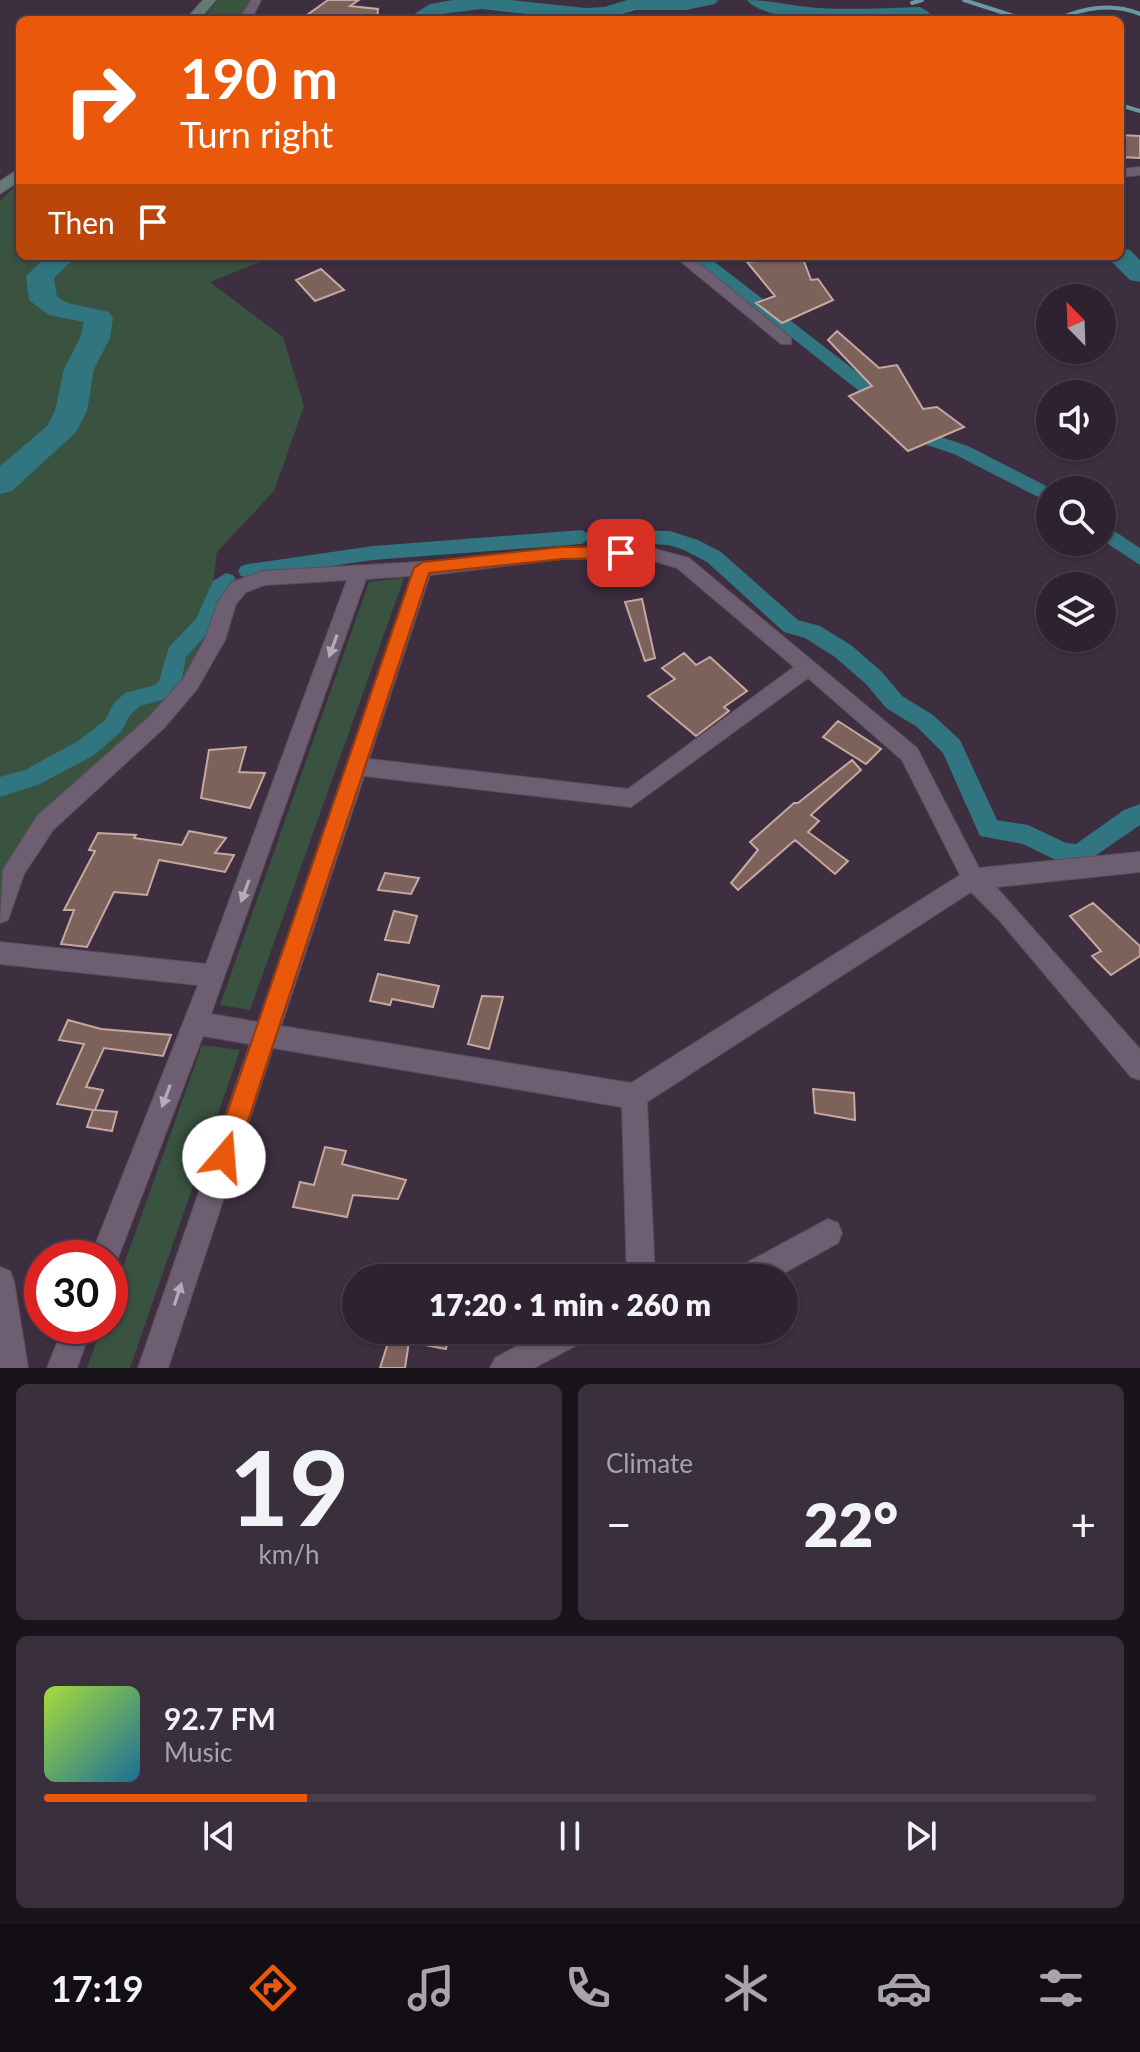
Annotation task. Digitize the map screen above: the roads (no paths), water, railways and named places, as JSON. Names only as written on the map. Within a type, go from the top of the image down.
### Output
[{"type":"street","points":[[196,16],[210,0]]},
{"type":"street","points":[[0,189],[16,176]]},
{"type":"street","points":[[686,260],[786,341]]},
{"type":"street","points":[[0,913],[14,870],[45,823],[157,722],[190,684],[215,640],[227,602],[239,587],[263,578],[423,568],[562,553],[644,552],[683,563],[910,754],[973,879],[1007,913],[1140,1068]]},
{"type":"street","points":[[153,1368],[423,568]]},
{"type":"street","points":[[111,1240],[214,976],[359,573]]},
{"type":"street","points":[[356,766],[631,798],[807,668]]},
{"type":"street","points":[[194,1023],[634,1096],[973,879],[1140,862]]},
{"type":"street","points":[[0,953],[214,976]]},
{"type":"street","points":[[634,1096],[640,1264]]},
{"type":"street","points":[[772,1264],[828,1233]]},
{"type":"street","points":[[0,1281],[13,1368]]},
{"type":"street","points":[[62,1368],[71,1344]]},
{"type":"street","points":[[505,1368],[550,1344]]},
{"type":"waterway","points":[[423,16],[437,8],[481,3],[585,14],[606,13],[635,4],[686,4],[708,0]]},
{"type":"waterway","points":[[757,0],[796,12],[816,14],[920,13]]},
{"type":"waterway","points":[[912,3],[922,0]]},
{"type":"waterway","points":[[964,0],[1014,16]]},
{"type":"waterway","points":[[1066,16],[1108,7],[1140,14]]},
{"type":"waterway","points":[[1124,106],[1140,111]]},
{"type":"waterway","points":[[0,483],[60,432],[71,411],[79,369],[95,338],[99,318],[65,311],[43,300],[40,276],[58,260]]},
{"type":"waterway","points":[[702,260],[934,441],[961,450],[1036,489]]},
{"type":"waterway","points":[[1124,260],[1140,274]]},
{"type":"waterway","points":[[248,571],[373,553],[582,537]]},
{"type":"waterway","points":[[614,537],[670,538],[691,545],[714,557],[791,626],[812,632],[843,651],[874,678],[894,702],[925,721],[952,747],[989,829],[1023,834],[1060,851],[1082,854],[1089,845],[1140,814]]},
{"type":"waterway","points":[[1116,540],[1140,558]]},
{"type":"waterway","points":[[0,787],[32,777],[86,748],[113,726],[122,709],[133,699],[162,692],[170,684],[177,653],[203,625],[217,592],[226,580]]}]
